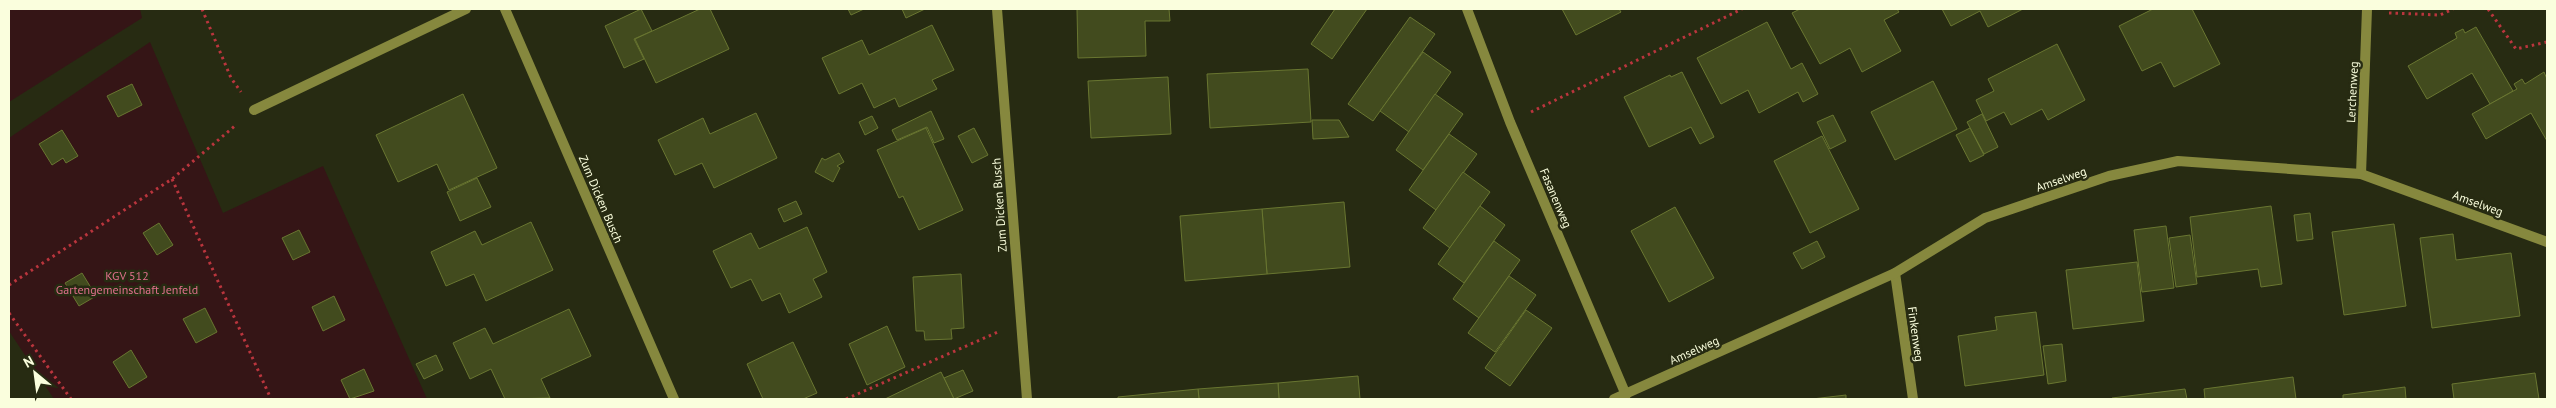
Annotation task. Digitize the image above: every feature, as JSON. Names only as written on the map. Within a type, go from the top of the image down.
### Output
[{"type":"street","points":[[254,110],[466,9]]},
{"type":"street","name":"Zum Dicken Busch","points":[[506,9],[674,399]]},
{"type":"street","name":"Zum Dicken Busch","points":[[997,9],[1027,399]]},
{"type":"street","name":"Fasanenweg","points":[[1466,9],[1510,122],[1626,395]]},
{"type":"street","name":"Lerchenweg","points":[[2361,174],[2368,10]]},
{"type":"street","name":"Amselweg","points":[[1614,399],[1895,273],[1985,218],[2109,176],[2178,161],[2361,174],[2547,242]]},
{"type":"street","name":"Finkenweg","points":[[1895,273],[1913,399]]},
{"type":"path","points":[[9,285],[172,179],[254,110],[231,78],[202,9]]},
{"type":"path","points":[[1510,122],[1742,9]]},
{"type":"path","points":[[2368,10],[2440,15],[2453,9]]},
{"type":"path","points":[[2488,9],[2516,49],[2547,42]]},
{"type":"path","points":[[172,179],[271,399]]},
{"type":"path","points":[[9,313],[71,399]]},
{"type":"path","points":[[846,399],[1020,322]]},
{"type":"green space","points":[[9,9],[140,9],[142,18],[9,102]]},
{"type":"green space","name":"KGV 512 Gartengemeinschaft Jenfeld","points":[[150,42],[223,213],[323,166],[427,399],[54,399],[9,331],[9,138]]},
{"type":"building","points":[[641,9],[652,31],[634,39],[644,59],[624,68],[605,26]]},
{"type":"building","points":[[700,9],[710,9],[729,49],[656,83],[635,39]]},
{"type":"building","points":[[848,9],[864,9],[851,15]]},
{"type":"building","points":[[902,9],[925,9],[906,18]]},
{"type":"building","points":[[1077,9],[1169,9],[1170,21],[1145,21],[1146,56],[1078,58]]},
{"type":"building","points":[[1335,9],[1367,9],[1332,59],[1311,44]]},
{"type":"building","points":[[1562,9],[1619,9],[1621,12],[1576,35]]},
{"type":"building","points":[[1800,9],[1897,9],[1899,12],[1884,20],[1901,51],[1862,72],[1850,48],[1820,64],[1792,13]]},
{"type":"building","points":[[1942,9],[2023,9],[1988,27],[1980,11],[1951,26]]},
{"type":"building","points":[[2153,9],[2192,9],[2220,64],[2174,87],[2161,62],[2142,71],[2119,26]]},
{"type":"building","points":[[1410,17],[1435,34],[1373,121],[1348,104]]},
{"type":"building","points":[[1767,22],[1791,69],[1802,63],[1818,94],[1803,102],[1798,92],[1759,113],[1748,90],[1721,104],[1697,58]]},
{"type":"building","points":[[932,25],[954,70],[932,80],[937,89],[899,107],[895,98],[874,108],[862,83],[839,94],[822,58],[862,40],[869,55]]},
{"type":"building","points":[[2476,27],[2513,91],[2490,104],[2472,73],[2427,99],[2408,66],[2457,38],[2455,33],[2463,29],[2465,33]]},
{"type":"building","points":[[2057,44],[2085,100],[2048,120],[2042,109],[2011,125],[2004,112],[1986,121],[1976,100],[1994,91],[1988,79]]},
{"type":"building","points":[[1423,52],[1451,72],[1409,132],[1380,111]]},
{"type":"building","points":[[1308,69],[1311,122],[1210,128],[1207,74]]},
{"type":"building","points":[[1682,72],[1714,137],[1700,144],[1691,127],[1649,147],[1624,97],[1670,75],[1671,77]]},
{"type":"building","points":[[2544,72],[2547,79],[2547,141],[2531,113],[2486,139],[2472,114],[2517,89],[2514,84],[2522,79],[2525,84]]},
{"type":"building","points":[[1168,77],[1171,134],[1091,138],[1088,81]]},
{"type":"building","points":[[1933,81],[1957,129],[1895,160],[1871,112]]},
{"type":"building","points":[[132,84],[142,105],[118,117],[107,96]]},
{"type":"building","points":[[463,94],[497,168],[449,190],[437,164],[398,182],[376,135]]},
{"type":"building","points":[[1435,94],[1463,114],[1423,170],[1396,150]]},
{"type":"building","points":[[931,111],[944,139],[934,143],[927,127],[897,140],[892,130]]},
{"type":"building","points":[[756,113],[777,158],[714,188],[702,163],[675,175],[658,140],[703,118],[710,134]]},
{"type":"building","points":[[1982,114],[1998,147],[1984,154],[1967,122]]},
{"type":"building","points":[[1833,115],[1846,141],[1830,149],[1817,122]]},
{"type":"building","points":[[872,116],[878,128],[865,135],[859,122]]},
{"type":"building","points":[[1312,120],[1339,120],[1349,137],[1313,139]]},
{"type":"building","points":[[926,128],[963,210],[919,230],[903,196],[899,198],[877,150]]},
{"type":"building","points":[[974,128],[988,155],[972,163],[958,136]]},
{"type":"building","points":[[1970,128],[1984,155],[1970,162],[1956,135]]},
{"type":"building","points":[[62,130],[78,156],[66,163],[63,158],[52,165],[39,144]]},
{"type":"building","points":[[1449,134],[1477,154],[1436,210],[1409,190]]},
{"type":"building","points":[[1822,136],[1859,209],[1810,233],[1774,161]]},
{"type":"building","points":[[839,153],[844,162],[837,166],[840,168],[833,182],[815,172],[822,158],[825,160]]},
{"type":"building","points":[[1463,172],[1490,192],[1450,248],[1423,228]]},
{"type":"building","points":[[477,178],[491,207],[460,221],[447,192]]},
{"type":"building","points":[[796,201],[802,214],[784,222],[778,209]]},
{"type":"building","points":[[1344,202],[1350,267],[1267,274],[1262,209]]},
{"type":"building","points":[[1480,206],[1505,225],[1464,283],[1438,264]]},
{"type":"building","points":[[2271,206],[2282,284],[2261,287],[2258,269],[2197,277],[2190,217]]},
{"type":"building","points":[[1675,207],[1714,278],[1669,302],[1631,231]]},
{"type":"building","points":[[1262,209],[1267,274],[1185,281],[1180,216]]},
{"type":"building","points":[[2310,213],[2313,239],[2297,241],[2294,215]]},
{"type":"building","points":[[531,222],[553,270],[486,301],[474,274],[446,286],[431,252],[475,231],[482,245]]},
{"type":"building","points":[[159,223],[173,245],[157,255],[143,233]]},
{"type":"building","points":[[2394,224],[2406,306],[2344,315],[2332,232]]},
{"type":"building","points":[[2166,226],[2174,288],[2142,292],[2134,230]]},
{"type":"building","points":[[807,227],[827,272],[813,279],[822,297],[789,313],[780,293],[762,301],[751,279],[731,288],[713,251],[751,233],[759,249]]},
{"type":"building","points":[[299,230],[310,252],[293,260],[282,238]]},
{"type":"building","points":[[2453,234],[2456,260],[2511,253],[2520,316],[2432,328],[2420,238]]},
{"type":"building","points":[[2190,235],[2197,284],[2176,287],[2169,238]]},
{"type":"building","points":[[1494,241],[1520,260],[1479,318],[1453,299]]},
{"type":"building","points":[[1817,241],[1825,257],[1802,269],[1793,253]]},
{"type":"building","points":[[2137,262],[2144,321],[2073,329],[2066,270]]},
{"type":"building","points":[[82,273],[96,296],[79,306],[65,283]]},
{"type":"building","points":[[961,274],[964,328],[951,329],[952,339],[925,340],[924,331],[916,331],[913,277]]},
{"type":"building","points":[[1509,276],[1536,295],[1495,352],[1468,333]]},
{"type":"building","points":[[334,296],[345,320],[323,331],[312,307]]},
{"type":"building","points":[[205,308],[217,332],[196,343],[183,319]]},
{"type":"building","points":[[569,309],[591,356],[541,379],[550,398],[505,399],[491,369],[470,379],[453,343],[485,328],[493,344]]},
{"type":"building","points":[[1526,310],[1552,328],[1510,386],[1485,368]]},
{"type":"building","points":[[2036,312],[2044,375],[1965,386],[1958,336],[1997,330],[1995,317]]},
{"type":"building","points":[[887,326],[905,367],[867,385],[849,344]]},
{"type":"building","points":[[793,342],[817,393],[803,399],[763,399],[747,364]]},
{"type":"building","points":[[2062,344],[2066,381],[2048,384],[2043,346]]},
{"type":"building","points":[[131,350],[147,377],[129,388],[113,362]]},
{"type":"building","points":[[436,355],[443,370],[424,379],[416,364]]},
{"type":"building","points":[[364,369],[374,391],[350,399],[341,380]]},
{"type":"building","points":[[963,370],[973,391],[954,399],[944,378]]},
{"type":"building","points":[[941,372],[954,399],[885,399]]},
{"type":"building","points":[[2535,373],[2539,399],[2454,399],[2452,384]]},
{"type":"building","points":[[1358,376],[1360,399],[1279,399],[1278,383]]},
{"type":"building","points":[[2293,377],[2296,399],[2205,399],[2204,389]]},
{"type":"building","points":[[1278,383],[1279,399],[1199,399],[1198,389]]},
{"type":"building","points":[[2405,387],[2406,399],[2343,399],[2343,395]]},
{"type":"building","points":[[1198,389],[1199,399],[1118,399],[1118,397]]},
{"type":"building","points":[[2185,389],[2187,399],[2112,399],[2112,398]]},
{"type":"building","points":[[1846,395],[1846,399],[1812,399]]}]
